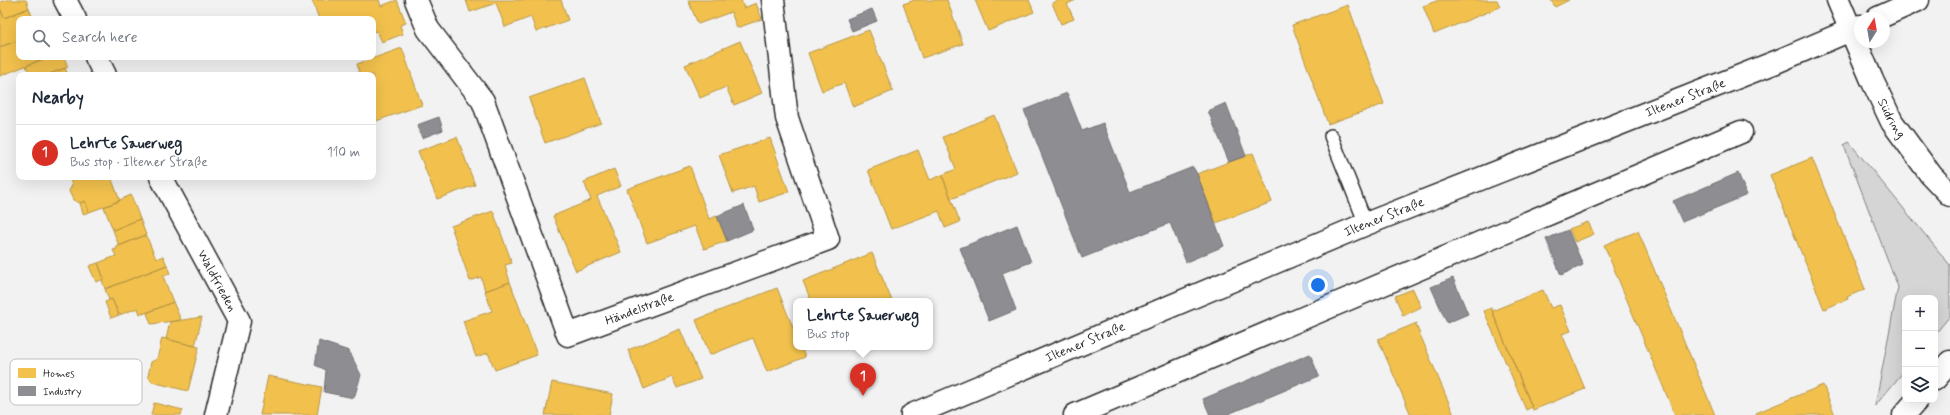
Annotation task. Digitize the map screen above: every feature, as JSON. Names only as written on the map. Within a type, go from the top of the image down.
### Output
[{"type":"street","points":[[65,0],[73,16]]},
{"type":"street","name":"Händelstraße","points":[[416,0],[428,29],[483,101],[568,335],[828,239],[787,118],[773,0]]},
{"type":"street","name":"Südring","points":[[1838,0],[1854,25]]},
{"type":"street","points":[[1890,13],[1918,0]]},
{"type":"street","name":"Iltener Straße","points":[[912,415],[1366,224],[1776,62],[1854,29]]},
{"type":"street","name":"Südring","points":[[1864,48],[1892,122],[1931,175],[1950,195]]},
{"type":"street","points":[[98,60],[104,72]]},
{"type":"street","points":[[1075,415],[1740,132]]},
{"type":"street","name":"Waldfrieden","points":[[163,180],[239,321],[216,415]]},
{"type":"street","points":[[1938,376],[1950,362]]},
{"type":"street","points":[[1904,415],[1914,403]]},
{"type":"lane","points":[[1331,136],[1366,224]]},
{"type":"shaded area","points":[[1849,142],[1950,265],[1950,316],[1938,330],[1938,295],[1902,295],[1902,374],[1875,406],[1898,287],[1844,145]]},
{"type":"building: Homes","points":[[6,0],[26,0],[29,8],[4,18],[0,8],[0,2]]},
{"type":"building: Homes","points":[[312,0],[379,0],[381,6],[397,0],[406,23],[400,25],[403,34],[382,42],[376,31],[376,16],[318,16]]},
{"type":"building: Homes","points":[[466,0],[561,0],[568,20],[536,32],[531,17],[505,27],[496,3],[470,12]]},
{"type":"building: Homes","points":[[688,0],[741,0],[744,8],[756,3],[762,19],[737,28],[731,12],[698,24]]},
{"type":"building: Homes","points":[[915,0],[947,0],[963,44],[922,58],[903,4]]},
{"type":"building: Homes","points":[[975,0],[1029,0],[1034,12],[988,31]]},
{"type":"building: Homes","points":[[1058,0],[1076,0],[1067,4],[1074,19],[1061,24],[1052,3]]},
{"type":"building: Homes","points":[[1439,0],[1497,0],[1500,7],[1434,34],[1423,6]]},
{"type":"building: Homes","points":[[1551,0],[1569,0],[1555,7]]},
{"type":"building: Homes","points":[[1348,5],[1384,104],[1328,124],[1292,25]]},
{"type":"building: Homes","points":[[0,8],[4,18],[29,8],[32,16],[16,16],[16,41],[0,47]]},
{"type":"building: Homes","points":[[869,30],[893,91],[853,107],[844,83],[822,91],[808,53]]},
{"type":"building: Homes","points":[[16,41],[16,60],[40,60],[0,76],[0,47]]},
{"type":"building: Homes","points":[[740,41],[762,93],[734,105],[726,87],[700,98],[685,65]]},
{"type":"building: Homes","points":[[402,48],[422,105],[376,121],[376,72],[359,72],[357,64],[368,60],[376,60],[376,57]]},
{"type":"building: Homes","points":[[41,60],[65,60],[68,67],[55,72],[29,72],[26,66]]},
{"type":"building: Homes","points":[[65,68],[67,72],[55,72]]},
{"type":"building: Homes","points":[[585,78],[601,123],[545,143],[529,98]]},
{"type":"building: Homes","points":[[994,115],[1017,172],[951,199],[942,175],[956,169],[943,137]]},
{"type":"building: Homes","points":[[457,137],[475,185],[437,199],[418,151]]},
{"type":"building: Homes","points":[[770,138],[789,192],[759,202],[754,186],[733,193],[719,155]]},
{"type":"building: Homes","points":[[918,150],[930,180],[942,175],[960,222],[945,228],[939,211],[891,229],[868,170]]},
{"type":"building: Homes","points":[[1253,153],[1272,202],[1216,223],[1197,174]]},
{"type":"building: Homes","points":[[1812,158],[1865,289],[1847,297],[1848,299],[1824,309],[1770,175]]},
{"type":"building: Homes","points":[[690,166],[709,219],[717,216],[727,241],[704,249],[695,226],[647,243],[627,189]]},
{"type":"building: Homes","points":[[614,169],[621,186],[597,196],[621,252],[576,271],[553,216],[591,200],[584,182]]},
{"type":"building: Homes","points":[[70,180],[112,180],[120,201],[89,212],[85,201],[80,203],[73,200],[69,191],[72,185]]},
{"type":"building: Homes","points":[[131,195],[140,219],[113,230],[104,207]]},
{"type":"building: Homes","points":[[85,201],[89,212],[83,214],[80,203]]},
{"type":"building: Homes","points":[[493,211],[512,263],[505,265],[510,282],[485,291],[481,277],[470,281],[451,226]]},
{"type":"building: Homes","points":[[140,219],[146,235],[119,246],[113,230]]},
{"type":"building: Homes","points":[[1588,222],[1594,234],[1575,242],[1569,229]]},
{"type":"building: Homes","points":[[1638,231],[1715,415],[1675,415],[1604,245]]},
{"type":"building: Homes","points":[[146,235],[156,259],[163,256],[167,265],[105,289],[102,280],[104,279],[98,263],[116,256],[113,250],[117,249],[116,247]]},
{"type":"building: Homes","points":[[872,253],[891,298],[810,298],[803,281]]},
{"type":"building: Homes","points":[[98,263],[104,279],[96,282],[89,266]]},
{"type":"building: Homes","points":[[167,265],[170,274],[163,276],[173,302],[143,314],[143,312],[140,314],[138,308],[119,315],[112,299],[109,300],[105,289]]},
{"type":"building: Homes","points":[[510,282],[537,355],[495,370],[488,353],[476,357],[463,321],[492,311],[485,291]]},
{"type":"building: Homes","points":[[777,288],[793,328],[793,350],[802,350],[805,357],[767,372],[753,338],[710,355],[696,320]]},
{"type":"building: Homes","points":[[1413,289],[1421,307],[1403,316],[1395,296]]},
{"type":"building: Homes","points":[[1543,290],[1551,308],[1560,305],[1571,331],[1562,334],[1585,389],[1533,410],[1492,311]]},
{"type":"building: Homes","points":[[112,299],[119,315],[111,318],[105,302]]},
{"type":"building: Homes","points":[[173,302],[181,320],[151,324],[147,313]]},
{"type":"building: Homes","points":[[1491,308],[1532,407],[1526,410],[1484,311]]},
{"type":"building: Homes","points":[[202,317],[195,346],[166,339],[170,322]]},
{"type":"building: Homes","points":[[1417,323],[1416,325],[1454,415],[1411,415],[1378,339]]},
{"type":"building: Homes","points":[[680,329],[701,379],[677,388],[672,377],[644,389],[628,350]]},
{"type":"building: Homes","points":[[162,338],[199,347],[188,391],[152,382],[148,376],[151,362],[157,359]]},
{"type":"building: Homes","points":[[268,376],[322,387],[317,415],[260,415]]},
{"type":"building: Homes","points":[[552,382],[613,394],[609,415],[545,415]]},
{"type":"building: Homes","points":[[1823,385],[1835,415],[1757,415],[1756,413]]},
{"type":"building: Homes","points":[[154,403],[183,410],[181,415],[151,415]]},
{"type":"building: Industry","points":[[872,9],[877,21],[852,31],[847,19]]},
{"type":"building: Industry","points":[[1067,93],[1082,131],[1103,123],[1130,192],[1193,167],[1224,246],[1186,262],[1170,223],[1082,258],[1024,110]]},
{"type":"building: Industry","points":[[1226,103],[1246,156],[1229,162],[1208,111]]},
{"type":"building: Industry","points":[[439,117],[443,130],[422,138],[417,125]]},
{"type":"building: Industry","points":[[1738,173],[1747,195],[1682,222],[1673,201]]},
{"type":"building: Industry","points":[[744,205],[753,230],[727,241],[717,216]]},
{"type":"building: Industry","points":[[1017,225],[1031,262],[1002,273],[1016,310],[989,321],[960,248]]},
{"type":"building: Industry","points":[[1568,230],[1583,265],[1561,275],[1546,239]]},
{"type":"building: Industry","points":[[1453,278],[1468,314],[1447,323],[1431,287]]},
{"type":"building: Industry","points":[[319,341],[349,351],[361,375],[354,398],[324,392],[326,370],[315,365]]},
{"type":"building: Industry","points":[[1310,354],[1319,376],[1226,415],[1210,415],[1203,399]]},
{"type":"place","name":"Lehrte Sauerweg","points":[[863,396]]}]
